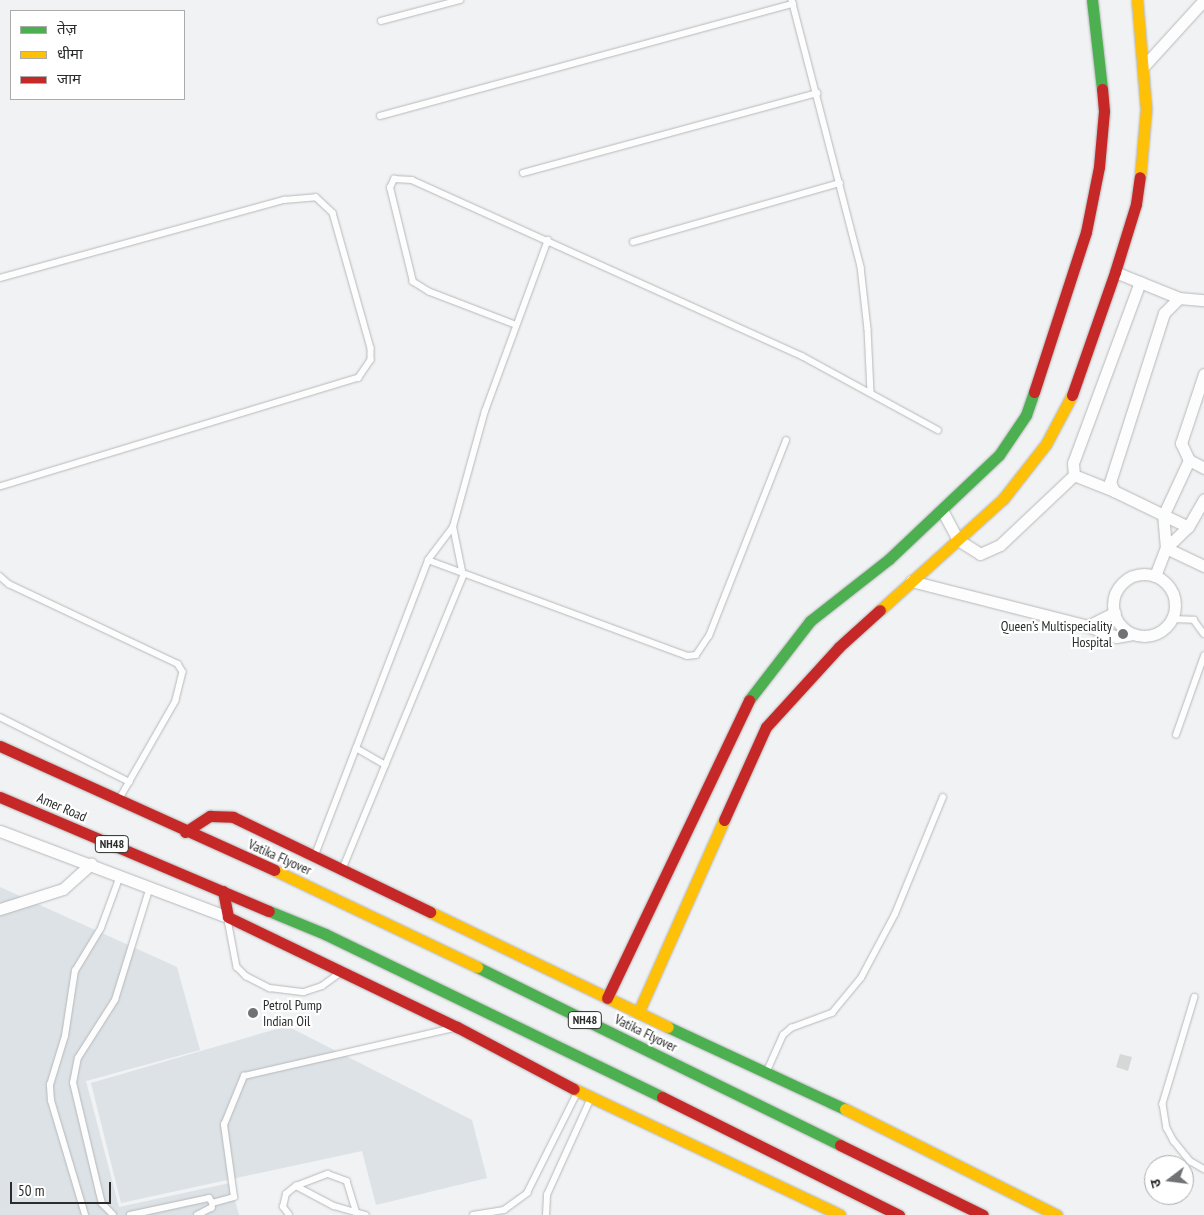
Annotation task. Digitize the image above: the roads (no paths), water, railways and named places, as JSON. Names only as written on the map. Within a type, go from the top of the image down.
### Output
[{"type":"main road","points":[[608,998],[746,703],[810,621],[889,559],[942,510],[999,455],[1026,415],[1086,232],[1099,167],[1104,111],[1092,0]]},
{"type":"main road","points":[[638,1014],[766,727],[839,647],[911,580],[1003,499],[1046,444],[1066,412],[1087,360],[1136,204],[1144,156],[1146,109],[1137,0]]},
{"type":"main road","name":"NH48","points":[[0,746],[185,832]]},
{"type":"main road","name":"Amer Road","points":[[0,797],[223,891]]},
{"type":"main road","points":[[185,832],[198,821],[220,814],[233,817],[638,1014],[767,1071],[1057,1215]]},
{"type":"main road","name":"Vatika Flyover","points":[[185,832],[346,903],[983,1215]]},
{"type":"main road","points":[[223,891],[228,917],[457,1027],[591,1098],[840,1215]]},
{"type":"main road","name":"NH48","points":[[223,891],[325,934],[562,1048],[898,1215]]},
{"type":"street","points":[[1143,67],[1204,0]]},
{"type":"street","points":[[1115,272],[1179,298],[1204,300]]},
{"type":"street","points":[[1074,475],[1073,463],[1140,282]]},
{"type":"street","points":[[1114,491],[1110,482],[1112,469],[1164,313],[1179,298]]},
{"type":"street","points":[[1204,374],[1181,443],[1189,460],[1204,468]]},
{"type":"street","points":[[1166,548],[1163,516],[1189,460]]},
{"type":"street","points":[[942,510],[958,540],[980,554],[1000,545],[1074,475]]},
{"type":"street","points":[[1074,475],[1114,491],[1188,527]]},
{"type":"street","points":[[1155,576],[1166,548],[1188,527],[1204,499]]},
{"type":"street","points":[[1166,548],[1204,566]]},
{"type":"street","points":[[911,580],[1088,626],[1116,637],[1133,634],[1155,634],[1171,619],[1175,605],[1171,591],[1155,576],[1134,576],[1121,585],[1114,598],[1114,612],[1121,626],[1133,634]]},
{"type":"street","points":[[1088,626],[1114,612]]},
{"type":"street","points":[[0,831],[228,917]]},
{"type":"street","points":[[0,909],[63,889],[91,864]]},
{"type":"lane","points":[[381,22],[460,0]]},
{"type":"lane","points":[[380,116],[793,2],[861,267],[868,329],[871,394]]},
{"type":"lane","points":[[523,173],[817,94]]},
{"type":"lane","points":[[515,325],[420,289],[413,282],[390,188],[394,179],[412,180],[802,356],[938,430]]},
{"type":"lane","points":[[633,242],[840,183]]},
{"type":"lane","points":[[0,278],[284,200],[316,197],[332,213],[372,348],[371,360],[360,378],[0,487]]},
{"type":"lane","points":[[314,857],[428,560],[453,527],[484,411],[548,240]]},
{"type":"lane","points":[[428,560],[463,576],[687,656],[696,655],[709,636],[786,441]]},
{"type":"lane","points":[[342,871],[463,576],[453,527]]},
{"type":"lane","points":[[0,576],[10,584],[178,664],[183,672],[176,701],[119,801]]},
{"type":"lane","points":[[1171,619],[1194,620],[1204,634]]},
{"type":"lane","points":[[1176,735],[1204,656]]},
{"type":"lane","points":[[0,717],[130,782]]},
{"type":"lane","points":[[356,748],[386,765]]},
{"type":"lane","points":[[767,1071],[783,1035],[791,1028],[832,1013],[861,978],[895,914],[943,797]]},
{"type":"lane","points":[[84,1215],[51,1101],[50,1085],[65,1036],[75,970],[101,928],[120,875]]},
{"type":"lane","points":[[113,1215],[102,1204],[73,1083],[78,1058],[115,1000],[150,887]]},
{"type":"lane","points":[[228,917],[237,967],[246,976],[270,988],[304,992],[327,983],[341,972]]},
{"type":"lane","points":[[1195,997],[1163,1104],[1165,1123],[1174,1141],[1190,1161],[1204,1169]]},
{"type":"lane","points":[[130,1215],[202,1198],[214,1202],[234,1196],[224,1125],[244,1076],[457,1027]]},
{"type":"lane","points":[[473,1215],[504,1210],[533,1184],[578,1091]]},
{"type":"lane","points":[[546,1215],[547,1195],[591,1098]]},
{"type":"lane","points":[[289,1215],[285,1213],[282,1201],[296,1186],[328,1174],[341,1176],[351,1187],[356,1210]]},
{"type":"lane","points":[[296,1186],[342,1209],[356,1210],[366,1215]]},
{"type":"lane","points":[[198,1215],[207,1212],[214,1202]]},
{"type":"lane","points":[[504,1210],[511,1215]]},
{"type":"place","name":"Queen’s Multispeciality Hospital","points":[[1123,634]]},
{"type":"place","name":"Petrol Pump Indian Oil","points":[[253,1013]]}]
